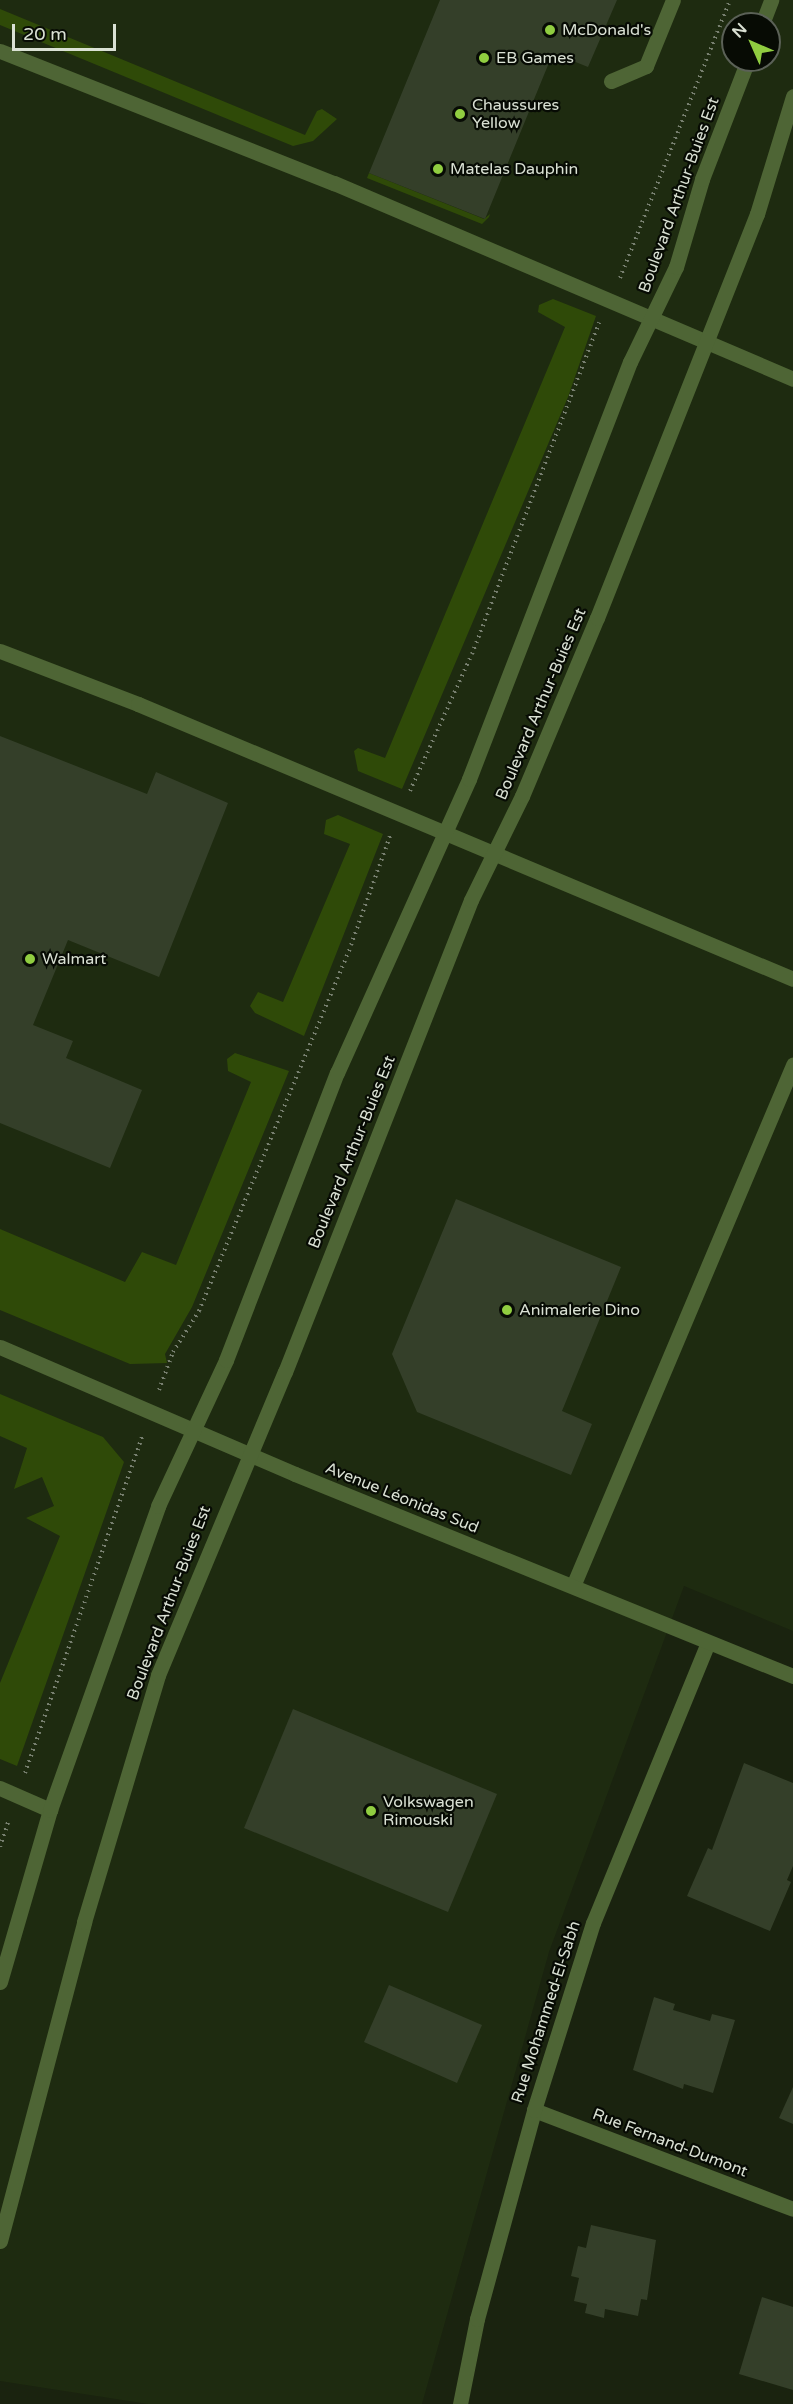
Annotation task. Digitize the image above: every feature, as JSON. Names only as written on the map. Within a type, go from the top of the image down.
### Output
[{"type":"street","points":[[611,81],[646,66],[673,0]]},
{"type":"street","points":[[0,51],[610,299],[706,343],[793,379]]},
{"type":"street","name":"Boulevard Arthur-Buies Est","points":[[0,1982],[50,1810],[104,1649],[158,1506],[226,1360],[337,1072],[441,834],[469,779],[630,362],[676,267],[702,179],[743,72]]},
{"type":"street","name":"Boulevard Arthur-Buies Est","points":[[0,2241],[84,1922],[158,1675],[493,854],[597,618],[757,214],[793,96]]},
{"type":"street","points":[[0,651],[138,704],[400,817],[793,979]]},
{"type":"street","points":[[573,1586],[793,1065]]},
{"type":"street","name":"Avenue Léonidas Sud","points":[[0,1347],[152,1409],[249,1454],[573,1586],[707,1644],[793,1676]]},
{"type":"street","name":"Rue Mohammed-El-Sabh","points":[[460,2404],[477,2319],[534,2110],[593,1923],[707,1644]]},
{"type":"street","points":[[0,1788],[50,1810]]},
{"type":"street","name":"Rue Fernand-Dumont","points":[[534,2110],[793,2209]]},
{"type":"path","points":[[0,1847],[173,1352],[204,1300],[400,817],[472,654],[610,299],[730,0]]},
{"type":"shaded area","points":[[0,0],[793,0],[793,1631],[684,1586],[549,1952],[422,2404],[148,2404],[0,2381]]},
{"type":"green space","points":[[0,9],[305,135],[317,111],[322,109],[337,119],[313,141],[293,146],[0,25]]},
{"type":"green space","points":[[369,173],[484,219],[490,214],[489,217],[482,224],[367,178]]},
{"type":"green space","points":[[553,299],[596,316],[568,397],[402,789],[358,771],[354,751],[358,748],[385,758],[565,327],[538,312],[539,305]]},
{"type":"green space","points":[[338,815],[383,834],[304,1036],[255,1013],[250,1006],[258,992],[283,1002],[350,844],[324,834],[326,820]]},
{"type":"green space","points":[[235,1053],[289,1071],[192,1307],[165,1354],[167,1363],[130,1364],[0,1310],[0,1229],[125,1282],[142,1252],[176,1265],[251,1082],[228,1071],[227,1059]]},
{"type":"green space","points":[[0,1394],[103,1437],[124,1462],[17,1766],[0,1759],[0,1683],[60,1536],[26,1518],[54,1506],[42,1477],[14,1489],[27,1448],[0,1436]]},
{"type":"building","points":[[440,0],[617,0],[588,67],[553,53],[485,219],[369,173]]},
{"type":"building","name":"Walmart","points":[[0,736],[147,794],[156,772],[228,803],[159,977],[68,940],[33,1025],[73,1041],[66,1058],[142,1090],[110,1168],[0,1123]]},
{"type":"building","name":"Animalerie Dino","points":[[456,1199],[621,1267],[562,1411],[592,1424],[571,1475],[417,1412],[392,1354]]},
{"type":"building","name":"Volkswagen Rimouski","points":[[293,1709],[497,1794],[448,1912],[244,1828]]},
{"type":"building","points":[[744,1763],[793,1783],[793,1866],[787,1880],[791,1882],[770,1931],[687,1896],[708,1848],[712,1850]]},
{"type":"building","points":[[389,1985],[482,2025],[457,2083],[364,2042]]},
{"type":"building","points":[[654,1997],[675,2004],[673,2010],[710,2021],[712,2014],[735,2020],[713,2093],[684,2084],[683,2089],[633,2070]]},
{"type":"building","points":[[793,2087],[793,2124],[779,2118]]},
{"type":"building","points":[[591,2225],[656,2240],[647,2300],[641,2299],[638,2316],[605,2309],[604,2318],[585,2313],[587,2304],[574,2301],[579,2278],[571,2276],[578,2246],[586,2248]]},
{"type":"building","points":[[762,2297],[793,2307],[793,2390],[739,2374]]},
{"type":"place","name":"McDonald's","points":[[550,30]]},
{"type":"place","name":"EB Games","points":[[484,58]]},
{"type":"place","name":"Chaussures Yellow","points":[[460,114]]},
{"type":"place","name":"Matelas Dauphin","points":[[438,169]]},
{"type":"place","name":"Walmart","points":[[30,959]]},
{"type":"place","name":"Animalerie Dino","points":[[507,1310]]},
{"type":"place","name":"Volkswagen Rimouski","points":[[371,1811]]}]
